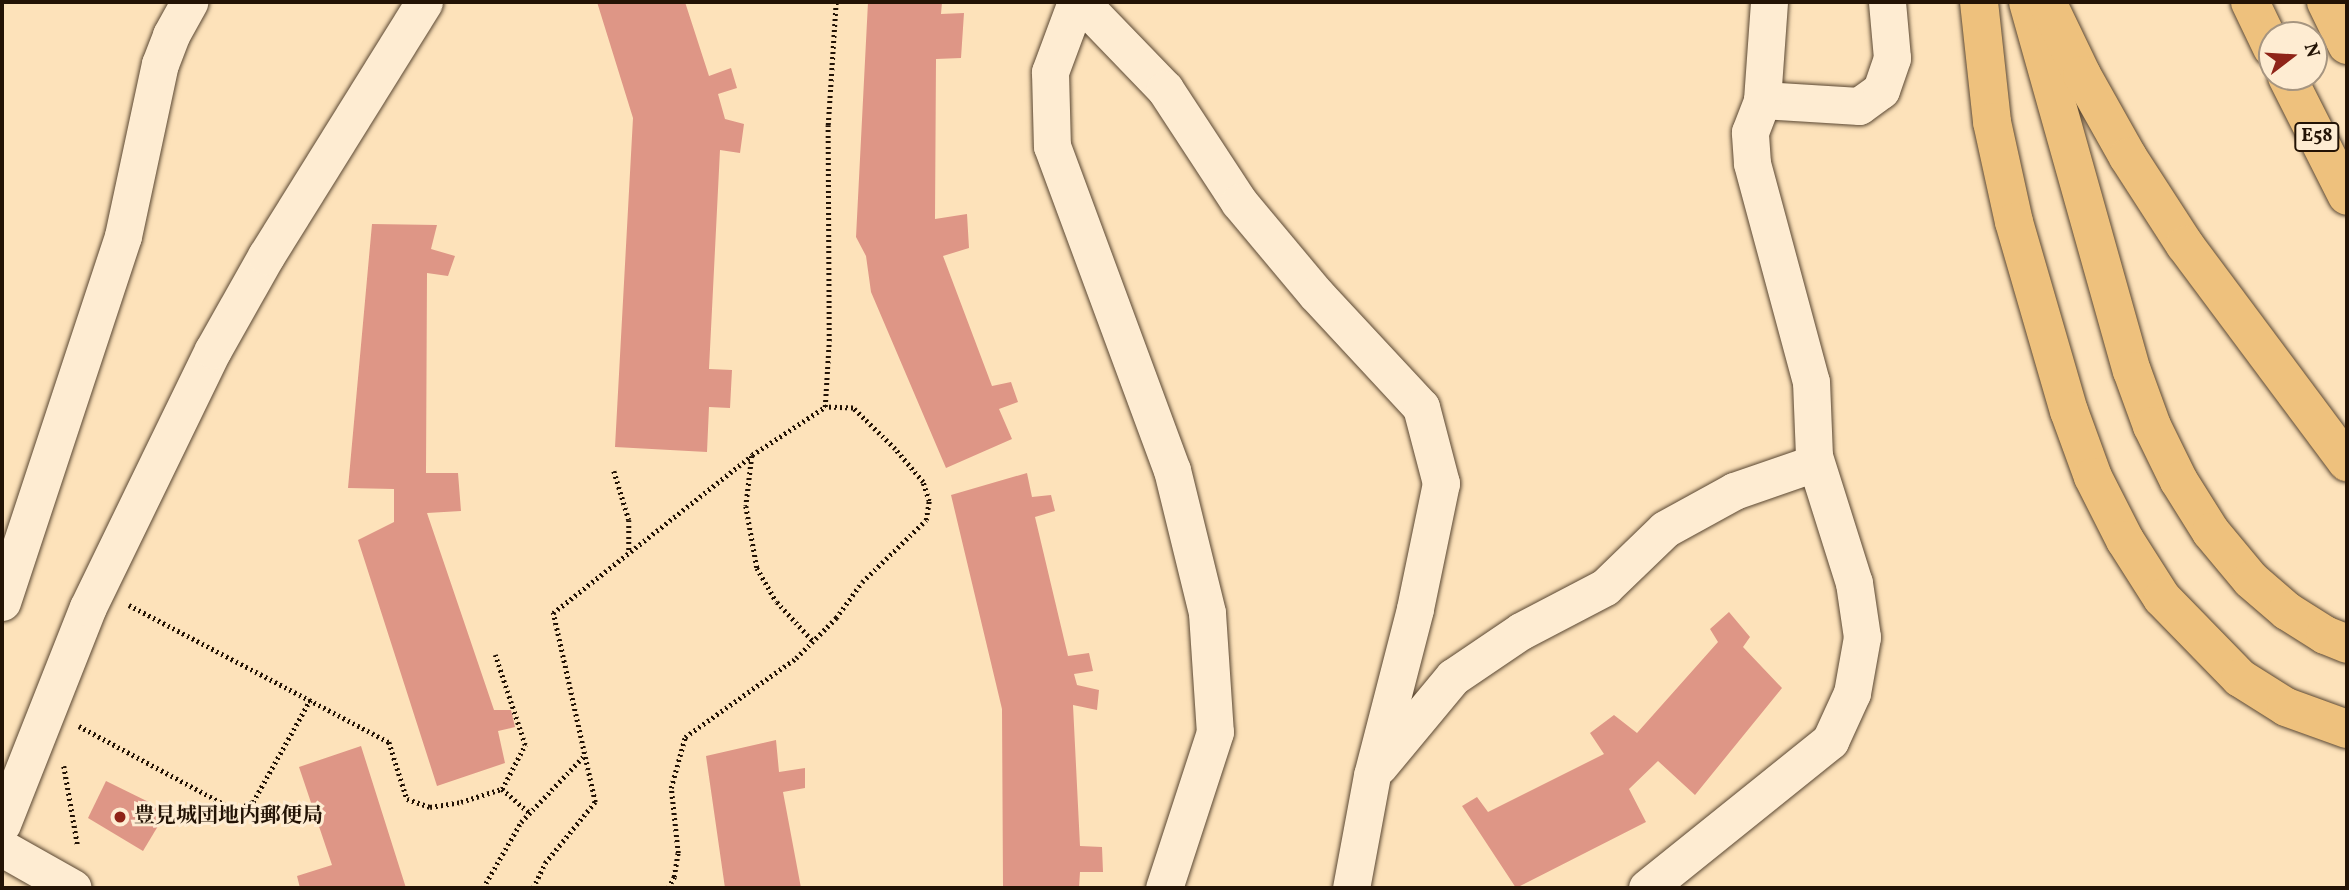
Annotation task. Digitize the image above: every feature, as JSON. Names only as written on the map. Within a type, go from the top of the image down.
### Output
[{"type":"highway","points":[[1979,2],[1992,122],[2014,222],[2069,411],[2093,477],[2114,519],[2162,598],[2240,678],[2286,707],[2347,729]]},
{"type":"highway","points":[[2028,2],[2132,371],[2152,426],[2179,481],[2211,532],[2251,580],[2287,611],[2325,635],[2347,644]]},
{"type":"highway","points":[[2048,2],[2082,75],[2128,157],[2185,245],[2347,462]]},
{"type":"highway","points":[[2250,2],[2259,21]]},
{"type":"highway","points":[[2326,2],[2347,45]]},
{"type":"highway","name":"E58","points":[[2294,91],[2347,196]]},
{"type":"street","points":[[2,602],[123,236],[160,64],[170,35],[189,2]]},
{"type":"street","points":[[2,824],[88,607],[213,350],[266,256],[424,2]]},
{"type":"street","points":[[1164,888],[1215,732],[1207,612],[1172,470],[1052,146],[1050,72],[1079,2],[1165,89],[1240,202],[1316,294],[1420,407],[1441,483],[1415,609],[1372,775],[1351,888]]},
{"type":"street","points":[[1647,888],[1830,741],[1852,693],[1862,637],[1854,583],[1815,463],[1811,382],[1752,163],[1750,132],[1762,100],[1769,2]]},
{"type":"street","points":[[1762,100],[1859,106],[1881,90],[1892,58],[1887,2]]},
{"type":"street","points":[[1372,775],[1453,677],[1521,631],[1605,587],[1665,529],[1734,491],[1815,463]]},
{"type":"street","points":[[2,848],[73,888]]},
{"type":"path","points":[[825,407],[829,341],[828,125],[836,2]]},
{"type":"path","points":[[533,888],[545,863],[595,802],[553,613],[752,455],[825,407],[853,408],[923,482],[929,501],[926,520],[862,582],[836,618],[796,658],[685,737],[671,788],[678,853],[674,877],[668,888]]},
{"type":"path","points":[[752,455],[746,506],[757,568],[777,602],[813,641]]},
{"type":"path","points":[[614,471],[629,520],[629,551]]},
{"type":"path","points":[[122,601],[388,742],[407,799],[430,807],[461,802],[502,789],[525,745],[495,655]]},
{"type":"path","points":[[69,720],[235,810],[253,802],[310,700]]},
{"type":"path","points":[[483,888],[530,813],[583,756]]},
{"type":"path","points":[[502,789],[530,813]]},
{"type":"building","points":[[597,2],[685,2],[709,76],[731,68],[737,88],[718,94],[725,119],[744,124],[740,153],[720,150],[709,369],[732,370],[730,408],[709,407],[707,452],[615,447],[633,118]]},
{"type":"building","points":[[868,2],[942,2],[941,14],[964,13],[961,58],[936,59],[935,219],[967,214],[969,248],[943,256],[992,386],[1011,382],[1018,402],[999,409],[1012,439],[946,468],[871,292],[866,256],[856,237]]},
{"type":"building","points":[[372,224],[437,225],[431,249],[455,256],[448,276],[427,273],[426,473],[458,473],[461,511],[427,513],[494,710],[511,710],[515,727],[498,731],[505,763],[437,786],[358,540],[394,522],[394,489],[348,488]]},
{"type":"building","points":[[1027,473],[1032,497],[1051,495],[1055,511],[1035,517],[1068,656],[1089,653],[1093,671],[1074,674],[1077,685],[1099,690],[1097,710],[1073,705],[1080,846],[1102,847],[1103,872],[1080,872],[1079,888],[1003,888],[1002,709],[951,495]]},
{"type":"building","points":[[1729,612],[1750,637],[1743,647],[1782,688],[1695,795],[1658,761],[1629,789],[1646,822],[1516,888],[1462,806],[1477,797],[1488,812],[1604,754],[1590,733],[1614,715],[1637,733],[1718,642],[1710,629]]},
{"type":"building","points":[[776,740],[779,772],[805,768],[805,788],[783,792],[801,888],[725,888],[706,756]]},
{"type":"building","points":[[361,746],[406,888],[300,888],[297,876],[332,865],[299,767]]},
{"type":"building","points":[[106,781],[167,811],[143,851],[88,818]]},
{"type":"place","name":"豊見城団地内郵便局","points":[[120,817]]}]
